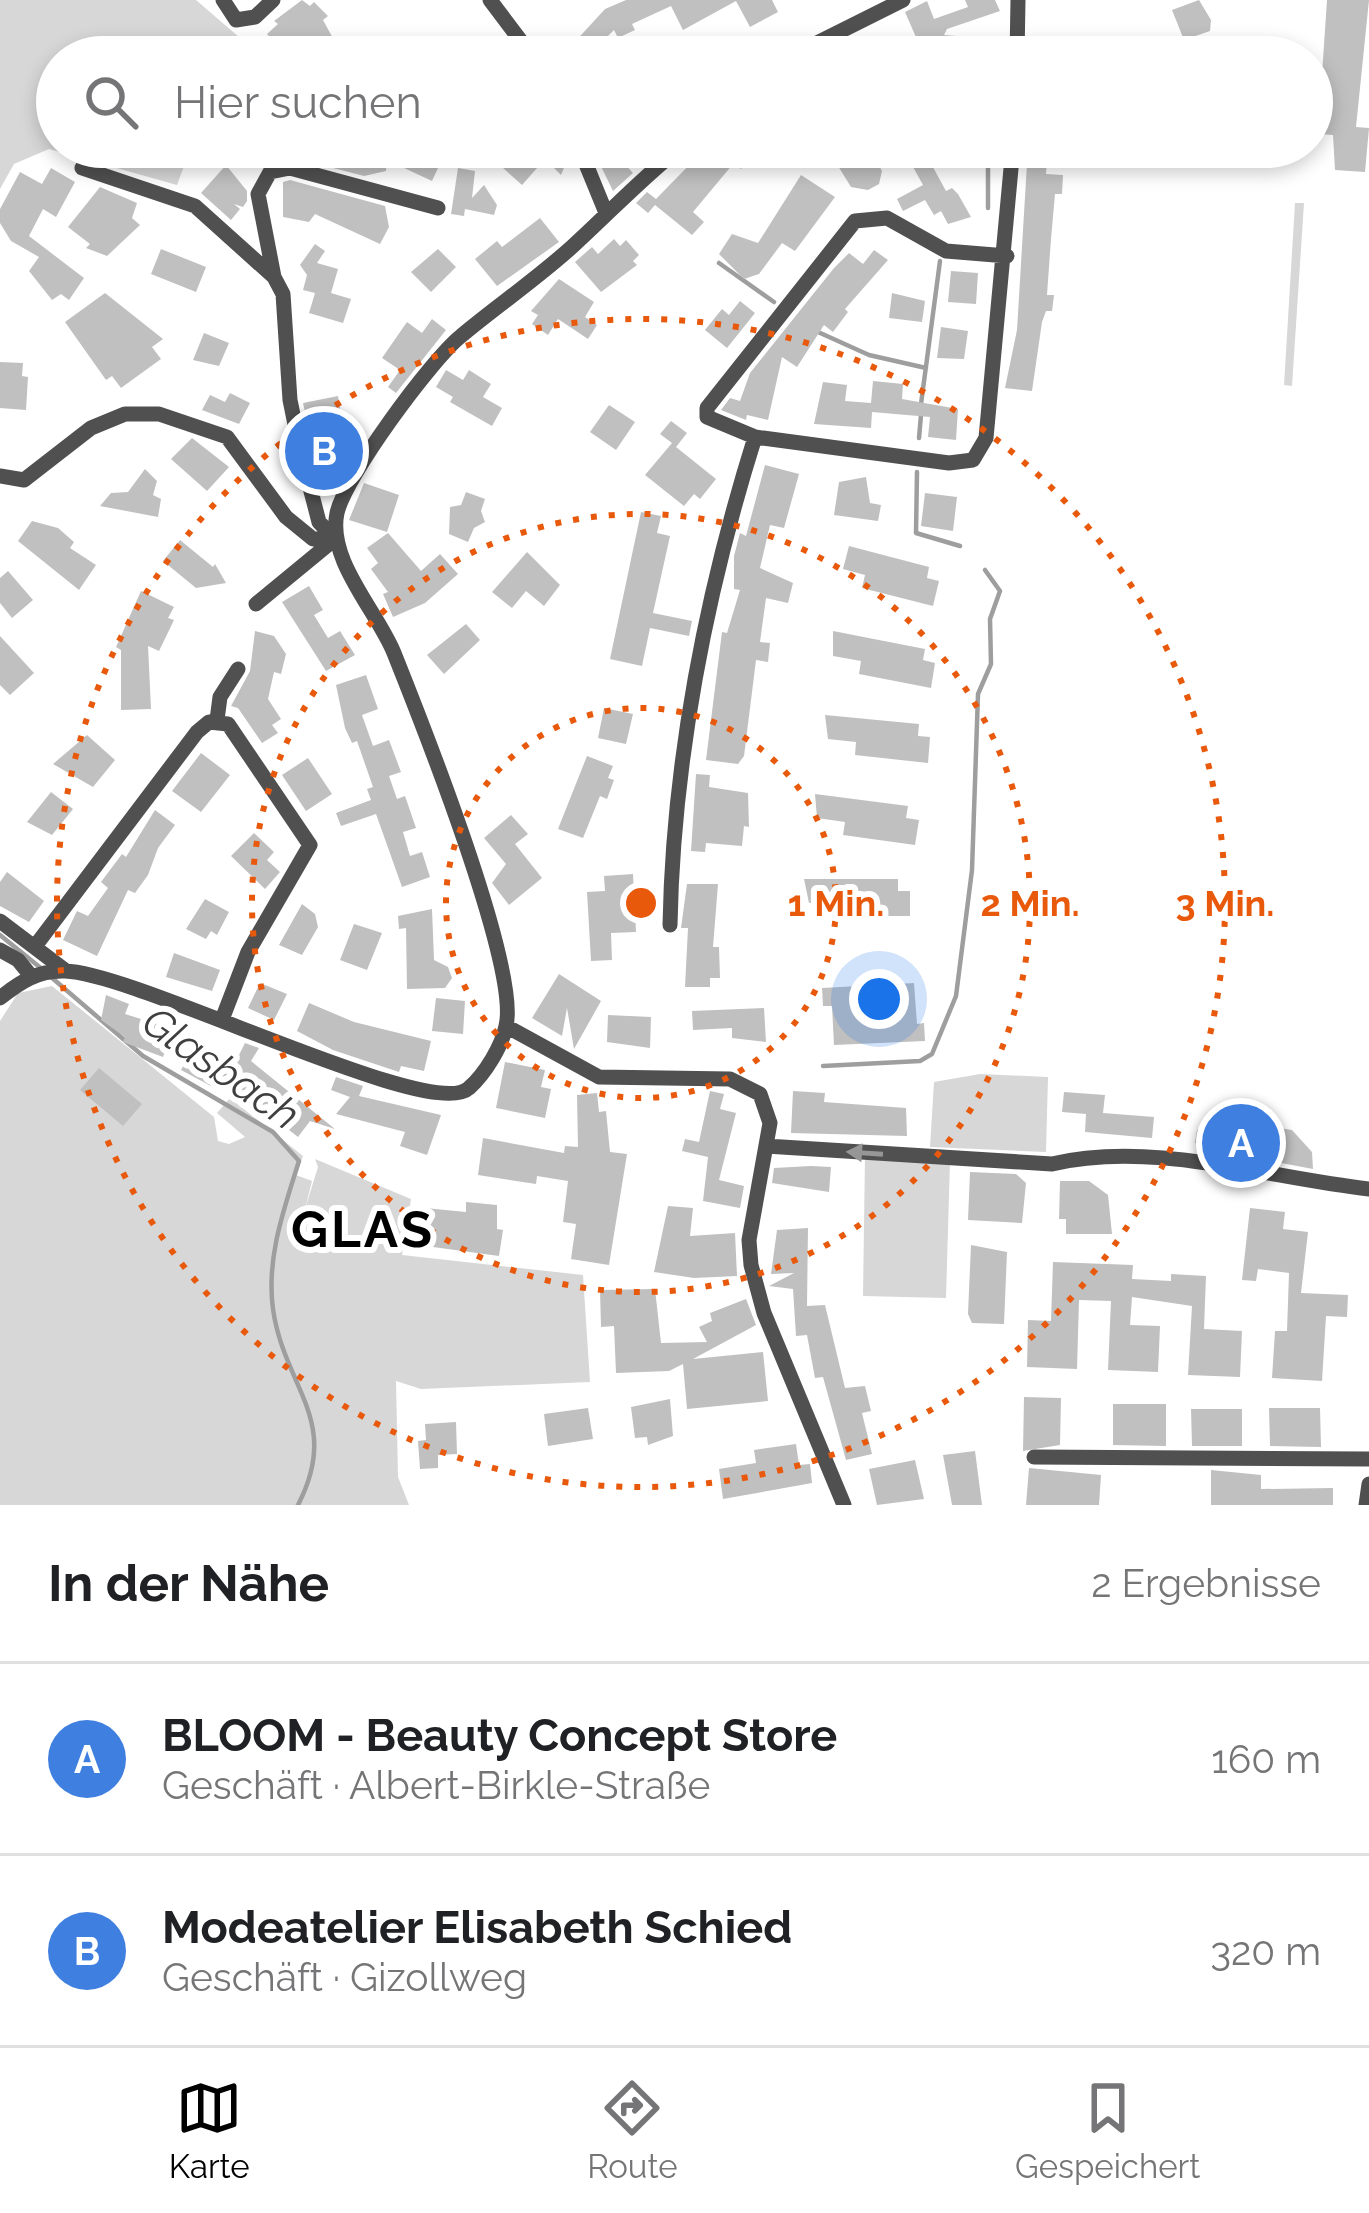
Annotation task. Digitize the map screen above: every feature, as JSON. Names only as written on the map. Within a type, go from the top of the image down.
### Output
[{"type":"street","points":[[223,0],[236,20],[244,20],[273,0]]},
{"type":"street","points":[[490,0],[517,36]]},
{"type":"street","points":[[831,36],[902,0]]},
{"type":"street","points":[[1017,36],[1018,0]]},
{"type":"street","points":[[82,168],[195,206],[274,277]]},
{"type":"street","points":[[0,921],[66,971],[223,1017],[347,1070],[445,1095],[469,1088],[506,1026],[498,950],[393,650],[335,539],[319,522],[290,400],[283,294],[274,277],[258,194],[270,172],[290,168],[438,208]]},
{"type":"street","points":[[588,168],[606,213]]},
{"type":"street","points":[[256,604],[335,539],[337,514],[353,471],[453,343],[657,168]]},
{"type":"street","points":[[1006,256],[946,250],[881,217],[862,218],[849,226],[707,408],[713,422],[755,437],[949,463],[973,460],[986,438],[1006,256],[1012,168]]},
{"type":"street","points":[[0,476],[24,480],[80,435],[111,419],[159,414],[226,436],[286,517],[313,539],[335,539]]},
{"type":"street","points":[[670,926],[679,776],[733,512],[755,437]]},
{"type":"street","points":[[217,720],[220,697],[238,669]]},
{"type":"street","points":[[36,945],[197,732],[217,720]]},
{"type":"street","points":[[217,720],[237,733],[310,845],[248,952],[223,1017]]},
{"type":"street","points":[[0,950],[18,960],[25,979]]},
{"type":"street","points":[[0,998],[25,979],[66,971]]},
{"type":"street","points":[[506,1026],[573,1067],[608,1079],[746,1084],[760,1094],[768,1112],[749,1240],[756,1289],[844,1505]]},
{"type":"street","points":[[766,1146],[964,1160],[1147,1160],[1369,1190]]},
{"type":"street","points":[[1034,1457],[1369,1459]]},
{"type":"street","points":[[1366,1505],[1369,1484]]},
{"type":"shaded area","points":[[0,0],[196,0],[238,36],[36,36],[36,155],[14,164],[0,189]]},
{"type":"shaded area","points":[[117,168],[183,168],[177,185]]},
{"type":"shaded area","points":[[1295,203],[1304,203],[1292,386],[1284,385]]},
{"type":"shaded area","points":[[52,986],[214,1117],[218,1141],[229,1144],[245,1137],[217,1113],[230,1098],[303,1156],[296,1175],[312,1181],[305,1209],[318,1167],[315,1159],[411,1199],[402,1255],[583,1275],[590,1382],[421,1389],[396,1381],[398,1477],[409,1505],[0,1505],[0,1021],[18,993]]},
{"type":"shaded area","points":[[980,1074],[1048,1077],[1046,1152],[930,1147],[934,1082]]},
{"type":"shaded area","points":[[865,1156],[950,1161],[946,1298],[863,1296]]},
{"type":"building","points":[[302,0],[310,6],[314,2],[328,16],[323,20],[332,36],[269,36],[278,24],[274,21]]},
{"type":"building","points":[[626,0],[772,0],[778,12],[750,27],[736,1],[683,30],[671,6],[632,24],[635,30],[622,36],[614,30],[608,36],[580,36],[605,9]]},
{"type":"building","points":[[965,0],[995,0],[1000,11],[947,29],[944,35],[956,36],[915,36],[905,12],[927,1],[934,19],[968,7]]},
{"type":"building","points":[[1199,0],[1211,20],[1210,31],[1182,36],[1172,10]]},
{"type":"building","points":[[1327,0],[1369,0],[1356,127],[1369,128],[1365,172],[1335,170],[1333,36],[1325,36]]},
{"type":"building","points":[[51,168],[75,182],[56,217],[43,209],[29,236],[84,278],[69,300],[61,294],[52,300],[29,271],[39,257],[11,241],[0,223],[0,209],[20,172],[42,184]]},
{"type":"building","points":[[228,168],[247,191],[247,201],[243,207],[234,204],[240,209],[231,220],[201,193]]},
{"type":"building","points":[[333,168],[386,168],[364,176]]},
{"type":"building","points":[[404,168],[438,168],[432,181]]},
{"type":"building","points":[[458,168],[475,171],[472,198],[484,185],[497,205],[494,215],[465,209],[464,216],[451,214]]},
{"type":"building","points":[[503,168],[537,168],[522,185]]},
{"type":"building","points":[[602,168],[628,168],[633,173],[613,191]]},
{"type":"building","points":[[686,168],[730,168],[693,212],[704,222],[692,235],[655,205],[648,213],[636,203],[647,192],[656,199]]},
{"type":"building","points":[[839,168],[880,168],[879,184],[868,190],[851,187]]},
{"type":"building","points":[[914,168],[933,168],[946,191],[952,188],[958,194],[971,217],[948,224],[941,211],[934,215],[925,200],[903,211],[897,199],[923,185]]},
{"type":"building","points":[[1027,168],[1046,168],[1046,174],[1063,175],[1062,194],[1055,194],[1051,239],[1047,295],[1054,295],[1052,311],[1046,311],[1042,322],[1032,391],[1005,388],[1017,330]]},
{"type":"building","points":[[801,175],[835,197],[795,251],[782,243],[759,274],[744,279],[719,254],[732,234],[758,243]]},
{"type":"building","points":[[283,182],[385,206],[389,227],[380,244],[315,214],[309,222],[283,217]]},
{"type":"building","points":[[100,187],[137,203],[132,218],[140,225],[107,256],[86,248],[90,244],[68,227]]},
{"type":"building","points":[[540,218],[559,242],[497,286],[475,259],[497,241],[502,247]]},
{"type":"building","points":[[614,239],[620,246],[626,240],[639,255],[633,261],[637,265],[601,292],[575,262],[592,247],[598,254]]},
{"type":"building","points":[[315,244],[325,251],[317,263],[338,269],[331,293],[351,299],[343,323],[309,313],[315,293],[303,290],[307,275],[300,265]]},
{"type":"building","points":[[161,249],[206,267],[196,292],[151,274]]},
{"type":"building","points":[[438,249],[456,267],[431,292],[411,272]]},
{"type":"building","points":[[874,250],[888,260],[845,309],[848,312],[833,332],[824,325],[797,367],[782,357],[768,420],[747,415],[746,420],[721,410],[730,398],[740,401],[750,373],[834,268],[849,253],[863,264]]},
{"type":"building","points":[[951,271],[978,273],[976,304],[948,302]]},
{"type":"building","points":[[559,279],[594,302],[585,317],[597,325],[588,339],[558,319],[548,335],[532,324],[538,315],[531,311]]},
{"type":"building","points":[[105,293],[163,339],[152,347],[161,359],[121,388],[112,376],[106,380],[65,322]]},
{"type":"building","points":[[892,293],[925,301],[922,322],[889,318]]},
{"type":"building","points":[[740,301],[755,313],[727,348],[705,330],[722,309],[729,315]]},
{"type":"building","points":[[432,319],[446,330],[396,393],[388,387],[400,370],[382,358],[407,322],[422,333]]},
{"type":"building","points":[[941,327],[968,331],[964,359],[937,358]]},
{"type":"building","points":[[204,333],[229,343],[219,366],[193,360]]},
{"type":"building","points":[[0,362],[23,363],[22,376],[28,377],[26,410],[0,408]]},
{"type":"building","points":[[446,370],[463,380],[469,370],[491,384],[483,397],[502,408],[492,426],[450,402],[453,397],[436,387]]},
{"type":"building","points":[[873,381],[903,384],[902,399],[958,409],[956,440],[928,437],[930,417],[872,412],[871,428],[814,424],[823,382],[847,385],[845,401],[871,403]]},
{"type":"building","points":[[230,393],[250,403],[239,424],[202,410],[210,395],[225,402]]},
{"type":"building","points":[[338,396],[349,461],[317,466],[303,403]]},
{"type":"building","points":[[609,405],[635,422],[616,450],[590,432]]},
{"type":"building","points":[[671,421],[687,433],[676,447],[716,479],[700,499],[694,494],[684,506],[645,475],[672,443],[660,434]]},
{"type":"building","points":[[192,438],[229,467],[207,491],[171,459]]},
{"type":"building","points":[[765,465],[799,474],[784,528],[770,525],[760,568],[793,583],[788,603],[766,598],[760,642],[770,643],[768,662],[756,660],[744,756],[738,764],[706,760],[722,632],[727,633],[740,590],[734,589],[734,556],[740,533],[746,536]]},
{"type":"building","points":[[145,469],[157,481],[153,495],[161,499],[158,517],[100,506],[111,493],[128,492]]},
{"type":"building","points":[[866,477],[870,503],[881,505],[878,521],[834,515],[839,482]]},
{"type":"building","points":[[364,483],[399,495],[387,532],[349,520]]},
{"type":"building","points":[[466,492],[485,499],[481,511],[485,522],[474,528],[468,542],[449,534],[450,507],[461,505]]},
{"type":"building","points":[[925,493],[957,497],[953,531],[921,526]]},
{"type":"building","points":[[641,512],[661,516],[657,533],[670,536],[653,613],[692,621],[689,636],[650,628],[642,666],[610,659]]},
{"type":"building","points":[[32,521],[58,528],[74,542],[70,548],[96,565],[79,590],[18,541]]},
{"type":"building","points":[[388,533],[421,571],[440,554],[458,574],[425,603],[393,617],[383,594],[388,592],[371,569],[378,563],[367,548]]},
{"type":"building","points":[[180,540],[213,567],[215,564],[226,583],[196,588],[163,561]]},
{"type":"building","points":[[849,546],[929,567],[927,578],[939,581],[933,606],[862,588],[865,575],[843,569]]},
{"type":"building","points":[[527,552],[560,585],[544,606],[526,591],[512,608],[492,592]]},
{"type":"building","points":[[8,571],[33,600],[12,618],[0,603],[0,578]]},
{"type":"building","points":[[309,586],[323,610],[314,615],[328,638],[340,631],[355,655],[326,671],[282,602]]},
{"type":"building","points":[[141,591],[174,607],[168,618],[174,620],[159,651],[148,646],[151,709],[121,710],[121,650],[116,647]]},
{"type":"building","points":[[466,624],[480,640],[444,674],[427,655]]},
{"type":"building","points":[[255,631],[274,636],[286,654],[281,674],[274,672],[268,699],[281,719],[272,725],[278,733],[262,743],[238,708],[231,706],[250,671]]},
{"type":"building","points":[[833,631],[925,649],[923,660],[935,663],[931,688],[859,674],[861,661],[833,656]]},
{"type":"building","points":[[0,636],[34,673],[10,695],[0,685]]},
{"type":"building","points":[[366,675],[378,709],[362,715],[373,746],[389,740],[401,772],[389,776],[397,799],[405,796],[416,828],[403,832],[410,856],[422,852],[430,877],[402,887],[376,814],[341,826],[336,813],[371,800],[367,789],[373,787],[357,741],[352,743],[345,728],[336,685]]},
{"type":"building","points":[[604,708],[633,714],[626,744],[598,738]]},
{"type":"building","points":[[825,715],[919,724],[918,736],[930,737],[928,763],[855,755],[856,742],[828,739]]},
{"type":"building","points":[[87,735],[115,760],[93,787],[53,764]]},
{"type":"building","points":[[201,753],[230,775],[201,812],[172,791]]},
{"type":"building","points":[[587,756],[613,766],[608,778],[614,780],[607,799],[600,796],[583,838],[558,829]]},
{"type":"building","points":[[308,758],[332,794],[306,811],[282,775]]},
{"type":"building","points":[[696,774],[710,775],[709,787],[748,793],[749,827],[744,826],[742,846],[706,843],[705,852],[691,851]]},
{"type":"building","points":[[51,792],[73,809],[52,835],[27,822]]},
{"type":"building","points":[[815,794],[908,806],[906,818],[919,820],[915,845],[843,835],[845,822],[817,818]]},
{"type":"building","points":[[155,810],[175,825],[135,893],[128,890],[97,956],[63,940],[77,911],[88,916],[108,888],[101,882],[122,854],[126,857]]},
{"type":"building","points":[[511,815],[528,834],[515,844],[542,878],[509,905],[492,883],[506,864],[484,838]]},
{"type":"building","points":[[254,833],[274,852],[267,860],[280,872],[265,889],[231,856]]},
{"type":"building","points":[[7,872],[44,901],[29,922],[0,906],[0,882]]},
{"type":"building","points":[[633,874],[636,932],[611,933],[612,960],[591,961],[587,892],[605,891],[604,876]]},
{"type":"building","points":[[804,879],[898,879],[898,891],[910,891],[910,916],[837,916],[837,903],[809,903]]},
{"type":"building","points":[[687,884],[718,884],[713,947],[719,947],[720,978],[710,978],[710,987],[685,987],[688,928],[681,928]]},
{"type":"building","points":[[205,899],[229,912],[217,935],[211,931],[206,939],[186,929]]},
{"type":"building","points":[[302,904],[315,914],[318,927],[302,955],[279,945]]},
{"type":"building","points":[[432,909],[434,960],[448,967],[452,978],[445,988],[407,989],[406,928],[399,929],[398,916]]},
{"type":"building","points":[[354,924],[382,933],[367,970],[340,960]]},
{"type":"building","points":[[174,953],[220,970],[212,991],[166,977]]},
{"type":"building","points":[[559,974],[601,1001],[574,1049],[567,1008],[562,1036],[532,1018]]},
{"type":"building","points":[[260,983],[287,994],[274,1020],[248,1008]]},
{"type":"building","points":[[914,983],[917,1024],[924,1023],[925,1041],[834,1045],[832,1006],[823,1006],[822,988]]},
{"type":"building","points":[[106,995],[129,1004],[125,1014],[173,1029],[163,1057],[123,1042],[125,1037],[101,1020]]},
{"type":"building","points":[[436,998],[465,1001],[463,1034],[432,1031]]},
{"type":"building","points":[[309,1003],[354,1022],[431,1041],[424,1071],[401,1066],[399,1072],[333,1050],[297,1031]]},
{"type":"building","points":[[764,1008],[766,1042],[732,1038],[732,1028],[693,1030],[692,1011]]},
{"type":"building","points":[[608,1015],[651,1017],[650,1048],[607,1042]]},
{"type":"building","points":[[245,1043],[259,1048],[251,1061],[335,1129],[310,1121],[298,1137],[240,1092],[214,1078],[211,1086],[181,1070],[193,1047],[233,1067]]},
{"type":"building","points":[[505,1062],[545,1070],[541,1087],[551,1089],[545,1118],[496,1108]]},
{"type":"building","points":[[99,1068],[142,1104],[123,1126],[80,1090]]},
{"type":"building","points":[[336,1077],[363,1086],[359,1096],[441,1115],[427,1155],[400,1146],[405,1132],[336,1114],[350,1097],[331,1090]]},
{"type":"building","points":[[710,1091],[724,1094],[720,1109],[736,1113],[719,1180],[744,1186],[740,1208],[703,1201],[708,1157],[682,1151],[685,1139],[699,1142]]},
{"type":"building","points":[[793,1091],[825,1093],[824,1102],[906,1108],[907,1136],[791,1133]]},
{"type":"building","points":[[1064,1092],[1105,1095],[1103,1113],[1154,1117],[1152,1138],[1085,1132],[1086,1114],[1062,1112]]},
{"type":"building","points":[[597,1093],[599,1112],[606,1111],[610,1152],[627,1154],[609,1265],[571,1259],[576,1224],[563,1222],[568,1181],[537,1176],[536,1184],[478,1175],[483,1138],[564,1153],[565,1146],[578,1147],[577,1095]]},
{"type":"building","points":[[1214,1118],[1292,1130],[1312,1152],[1313,1169],[1276,1162],[1277,1151],[1195,1143],[1197,1130]]},
{"type":"building","points":[[831,1167],[829,1192],[772,1183],[774,1168]]},
{"type":"building","points":[[970,1172],[1016,1174],[1026,1183],[1022,1223],[968,1220]]},
{"type":"building","points":[[1060,1181],[1089,1181],[1108,1195],[1112,1234],[1066,1234],[1066,1219],[1059,1219]]},
{"type":"building","points":[[466,1202],[497,1205],[497,1229],[503,1230],[499,1256],[411,1244],[416,1215],[425,1208],[466,1212]]},
{"type":"building","points":[[668,1206],[693,1208],[690,1236],[735,1233],[737,1276],[694,1278],[654,1272]]},
{"type":"building","points":[[1250,1208],[1285,1212],[1283,1229],[1308,1232],[1301,1293],[1348,1295],[1347,1317],[1326,1316],[1322,1381],[1272,1378],[1275,1331],[1287,1331],[1289,1273],[1258,1269],[1256,1281],[1242,1280]]},
{"type":"building","points":[[808,1228],[807,1306],[825,1305],[845,1388],[865,1386],[871,1411],[862,1413],[872,1454],[846,1460],[823,1377],[815,1378],[807,1335],[796,1336],[793,1289],[769,1286],[794,1273],[771,1274],[777,1230]]},
{"type":"building","points":[[971,1245],[1007,1252],[1004,1324],[972,1323],[968,1314]]},
{"type":"building","points":[[1053,1262],[1133,1265],[1132,1279],[1206,1276],[1204,1329],[1242,1331],[1240,1377],[1188,1375],[1192,1306],[1132,1297],[1130,1325],[1160,1326],[1158,1372],[1108,1370],[1111,1301],[1079,1300],[1077,1369],[1027,1367],[1028,1320],[1051,1321]]},
{"type":"building","points":[[655,1289],[661,1343],[707,1342],[699,1327],[712,1321],[710,1313],[746,1299],[756,1325],[693,1359],[763,1352],[768,1401],[687,1409],[683,1364],[669,1371],[616,1373],[614,1326],[601,1327],[600,1290]]},
{"type":"building","points":[[1024,1397],[1061,1398],[1060,1445],[1023,1451]]},
{"type":"building","points":[[670,1399],[673,1436],[648,1445],[647,1437],[635,1438],[631,1407]]},
{"type":"building","points":[[1113,1404],[1166,1404],[1166,1446],[1113,1445]]},
{"type":"building","points":[[588,1408],[593,1439],[548,1446],[544,1414]]},
{"type":"building","points":[[1269,1408],[1320,1408],[1321,1447],[1270,1446]]},
{"type":"building","points":[[1191,1409],[1242,1409],[1242,1446],[1192,1446]]},
{"type":"building","points":[[456,1422],[457,1454],[438,1455],[438,1468],[420,1469],[418,1441],[426,1440],[425,1424]]},
{"type":"building","points":[[796,1444],[799,1465],[810,1464],[812,1483],[723,1499],[719,1469],[756,1463],[754,1450]]},
{"type":"building","points":[[975,1451],[982,1505],[952,1505],[943,1455]]},
{"type":"building","points":[[915,1460],[924,1499],[877,1505],[869,1469]]},
{"type":"building","points":[[1029,1468],[1101,1475],[1099,1505],[1026,1505]]},
{"type":"building","points":[[1211,1470],[1261,1475],[1261,1489],[1333,1488],[1333,1505],[1211,1505]]},
{"type":"waterway","points":[[988,168],[988,208]]},
{"type":"waterway","points":[[921,404],[940,261]]},
{"type":"waterway","points":[[719,263],[774,302]]},
{"type":"waterway","points":[[818,332],[869,355],[926,368]]},
{"type":"waterway","points":[[919,438],[921,415]]},
{"type":"waterway","points":[[917,472],[916,533],[960,546]]},
{"type":"waterway","points":[[823,1066],[920,1061],[932,1054],[956,996],[972,870],[978,694],[991,664],[990,619],[1000,591],[985,570]]},
{"type":"waterway","name":"Glasbach","points":[[0,935],[42,969]]},
{"type":"waterway","name":"Glasbach","points":[[51,977],[143,1056],[273,1132],[299,1161],[278,1234],[271,1290],[279,1337],[312,1426],[310,1475],[298,1505]]},
{"type":"place","name":"Modeatelier Elisabeth Schied","points":[[324,451]]},
{"type":"place","name":"BLOOM - Beauty Concept Store","points":[[1241,1143]]},
{"type":"district","name":"GLAS","points":[[363,1229]]}]
